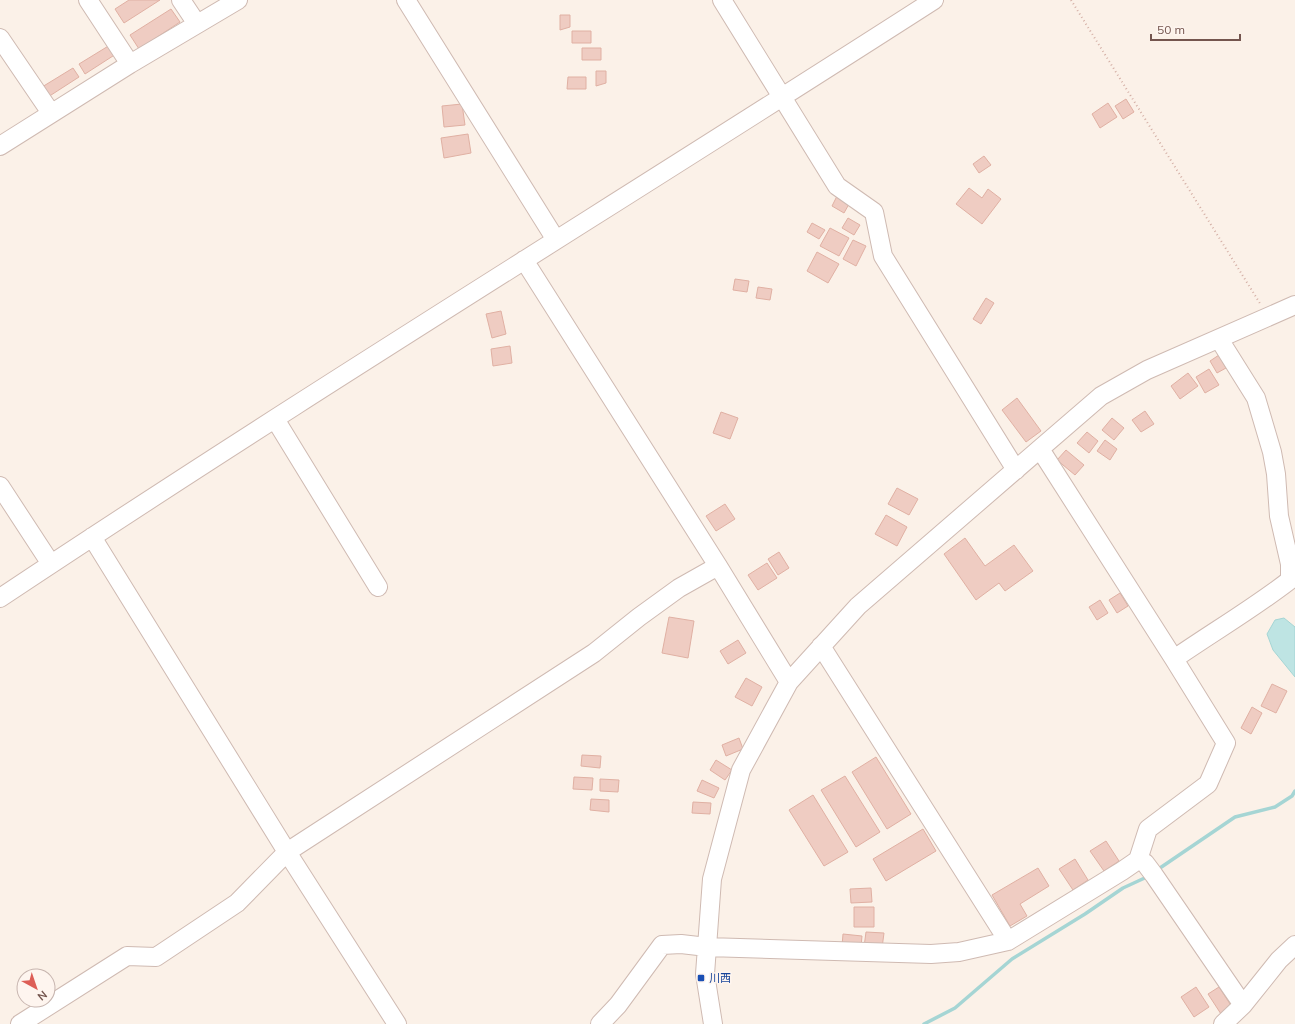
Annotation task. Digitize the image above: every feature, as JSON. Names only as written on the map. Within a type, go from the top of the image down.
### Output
[{"type":"street","points":[[88,0],[130,64]]},
{"type":"street","points":[[181,0],[197,24]]},
{"type":"street","points":[[0,146],[130,64],[238,0]]},
{"type":"street","points":[[406,0],[556,240]]},
{"type":"street","points":[[722,0],[837,186],[874,212],[883,256],[1016,470]]},
{"type":"street","points":[[0,598],[275,419],[934,0]]},
{"type":"street","points":[[0,38],[51,113]]},
{"type":"street","points":[[524,260],[718,566],[789,682]]},
{"type":"street","points":[[713,1024],[705,974],[712,879],[741,770],[789,682],[858,606],[1101,396],[1147,370],[1295,305]]},
{"type":"street","points":[[1174,659],[1264,600],[1290,580],[1290,564],[1279,516],[1276,474],[1272,452],[1256,398],[1219,339]]},
{"type":"street","points":[[275,419],[378,587]]},
{"type":"street","points":[[600,1024],[618,1004],[662,945],[681,944],[707,947],[931,954],[959,952],[1008,941],[1138,860],[1148,830],[1208,784],[1226,743],[1040,449]]},
{"type":"street","points":[[0,486],[51,564]]},
{"type":"street","points":[[92,537],[286,852],[396,1024]]},
{"type":"street","points":[[20,1024],[127,956],[156,957],[237,903],[286,852],[594,653],[639,617],[680,588],[718,566]]},
{"type":"street","points":[[821,646],[1008,941]]},
{"type":"street","points":[[1138,860],[1145,863],[1154,875],[1243,1005]]},
{"type":"street","points":[[1223,1024],[1243,1005],[1279,960],[1295,945]]},
{"type":"path","points":[[1071,0],[1268,316]]},
{"type":"water","points":[[1284,618],[1295,627],[1295,677],[1273,650],[1267,634],[1275,620]]},
{"type":"building","points":[[129,0],[160,0],[124,23],[115,9]]},
{"type":"building","points":[[171,9],[180,22],[139,49],[130,35]]},
{"type":"building","points":[[560,15],[570,15],[570,27],[560,30]]},
{"type":"building","points":[[572,31],[591,31],[591,43],[572,43]]},
{"type":"building","points":[[110,45],[116,54],[85,74],[79,64]]},
{"type":"building","points":[[582,48],[601,48],[601,60],[582,60]]},
{"type":"building","points":[[73,68],[79,77],[48,97],[42,87]]},
{"type":"building","points":[[596,71],[606,71],[606,83],[596,86]]},
{"type":"building","points":[[568,77],[586,77],[586,89],[567,89]]},
{"type":"building","points":[[1126,99],[1134,112],[1123,119],[1115,106]]},
{"type":"building","points":[[1108,103],[1117,117],[1100,128],[1092,114]]},
{"type":"building","points":[[462,104],[465,125],[444,127],[442,106]]},
{"type":"building","points":[[468,134],[471,153],[444,158],[441,138]]},
{"type":"building","points":[[984,156],[991,165],[979,173],[973,164]]},
{"type":"building","points":[[969,188],[982,198],[988,189],[1001,199],[982,224],[956,204]]},
{"type":"building","points":[[837,196],[849,204],[844,213],[832,206]]},
{"type":"building","points":[[848,218],[860,225],[854,235],[842,228]]},
{"type":"building","points":[[812,223],[825,230],[819,239],[807,232]]},
{"type":"building","points":[[830,228],[849,238],[839,256],[820,246]]},
{"type":"building","points":[[853,240],[866,246],[856,266],[843,259]]},
{"type":"building","points":[[817,252],[839,264],[828,283],[807,271]]},
{"type":"building","points":[[735,279],[749,281],[747,292],[733,290]]},
{"type":"building","points":[[758,287],[772,289],[770,300],[756,298]]},
{"type":"building","points":[[986,298],[994,303],[981,324],[973,319]]},
{"type":"building","points":[[501,311],[506,334],[492,338],[486,314]]},
{"type":"building","points":[[510,346],[512,363],[493,366],[491,349]]},
{"type":"building","points":[[1219,355],[1226,368],[1217,373],[1210,361]]},
{"type":"building","points":[[1209,369],[1219,385],[1205,393],[1196,377]]},
{"type":"building","points":[[1188,373],[1198,386],[1180,399],[1171,386]]},
{"type":"building","points":[[1017,398],[1041,431],[1026,442],[1002,410]]},
{"type":"building","points":[[1145,411],[1154,424],[1141,432],[1132,420]]},
{"type":"building","points":[[721,412],[738,418],[730,439],[713,433]]},
{"type":"building","points":[[1112,418],[1124,428],[1114,440],[1102,430]]},
{"type":"building","points":[[1087,432],[1098,441],[1089,453],[1077,443]]},
{"type":"building","points":[[1105,440],[1117,449],[1110,460],[1097,451]]},
{"type":"building","points":[[1066,450],[1084,465],[1075,475],[1057,460]]},
{"type":"building","points":[[897,488],[918,499],[909,515],[888,504]]},
{"type":"building","points":[[725,504],[735,519],[716,531],[706,516]]},
{"type":"building","points":[[886,515],[907,527],[897,546],[875,534]]},
{"type":"building","points":[[965,538],[985,566],[1014,545],[1033,571],[1005,591],[999,583],[976,600],[944,554]]},
{"type":"building","points":[[779,552],[789,568],[778,575],[768,559]]},
{"type":"building","points":[[767,563],[777,578],[758,590],[748,575]]},
{"type":"building","points":[[1120,593],[1128,606],[1117,613],[1109,600]]},
{"type":"building","points":[[1100,600],[1108,613],[1097,620],[1089,607]]},
{"type":"building","points":[[669,617],[694,621],[688,658],[662,653]]},
{"type":"building","points":[[738,640],[746,653],[728,664],[720,651]]},
{"type":"building","points":[[746,678],[762,687],[752,706],[735,697]]},
{"type":"building","points":[[1272,684],[1287,691],[1276,713],[1261,706]]},
{"type":"building","points":[[1252,707],[1262,713],[1251,734],[1241,728]]},
{"type":"building","points":[[739,738],[743,749],[726,756],[722,745]]},
{"type":"building","points":[[582,755],[601,756],[600,768],[581,766]]},
{"type":"building","points":[[876,757],[911,814],[887,829],[852,772]]},
{"type":"building","points":[[716,760],[732,770],[725,780],[710,770]]},
{"type":"building","points":[[845,776],[880,832],[856,847],[821,790]]},
{"type":"building","points":[[574,777],[593,778],[592,790],[573,789]]},
{"type":"building","points":[[600,779],[619,780],[618,792],[600,791]]},
{"type":"building","points":[[702,780],[719,788],[714,798],[697,791]]},
{"type":"building","points":[[813,795],[848,852],[824,866],[789,810]]},
{"type":"building","points":[[591,799],[609,800],[609,812],[590,810]]},
{"type":"building","points":[[693,802],[711,803],[710,814],[692,813]]},
{"type":"building","points":[[923,829],[936,851],[886,881],[873,859]]},
{"type":"building","points":[[1106,841],[1119,861],[1104,871],[1090,851]]},
{"type":"building","points":[[1075,859],[1088,880],[1073,890],[1059,869]]},
{"type":"building","points":[[1038,868],[1049,886],[1020,904],[1027,916],[1010,926],[992,895]]},
{"type":"building","points":[[871,888],[872,902],[851,903],[850,889]]},
{"type":"building","points":[[854,907],[874,907],[874,927],[854,927]]},
{"type":"building","points":[[866,932],[884,933],[882,948],[864,947]]},
{"type":"building","points":[[843,934],[862,936],[861,947],[842,946]]},
{"type":"building","points":[[1196,987],[1209,1007],[1194,1017],[1181,997]]},
{"type":"building","points":[[1219,987],[1232,1007],[1221,1014],[1208,994]]},
{"type":"waterway","points":[[1157,870],[1235,817],[1275,807],[1292,796],[1295,791]]},
{"type":"waterway","points":[[924,1024],[955,1008],[1012,959],[1085,914],[1123,888],[1149,876]]},
{"type":"place","name":"川西","points":[[701,978]]}]
